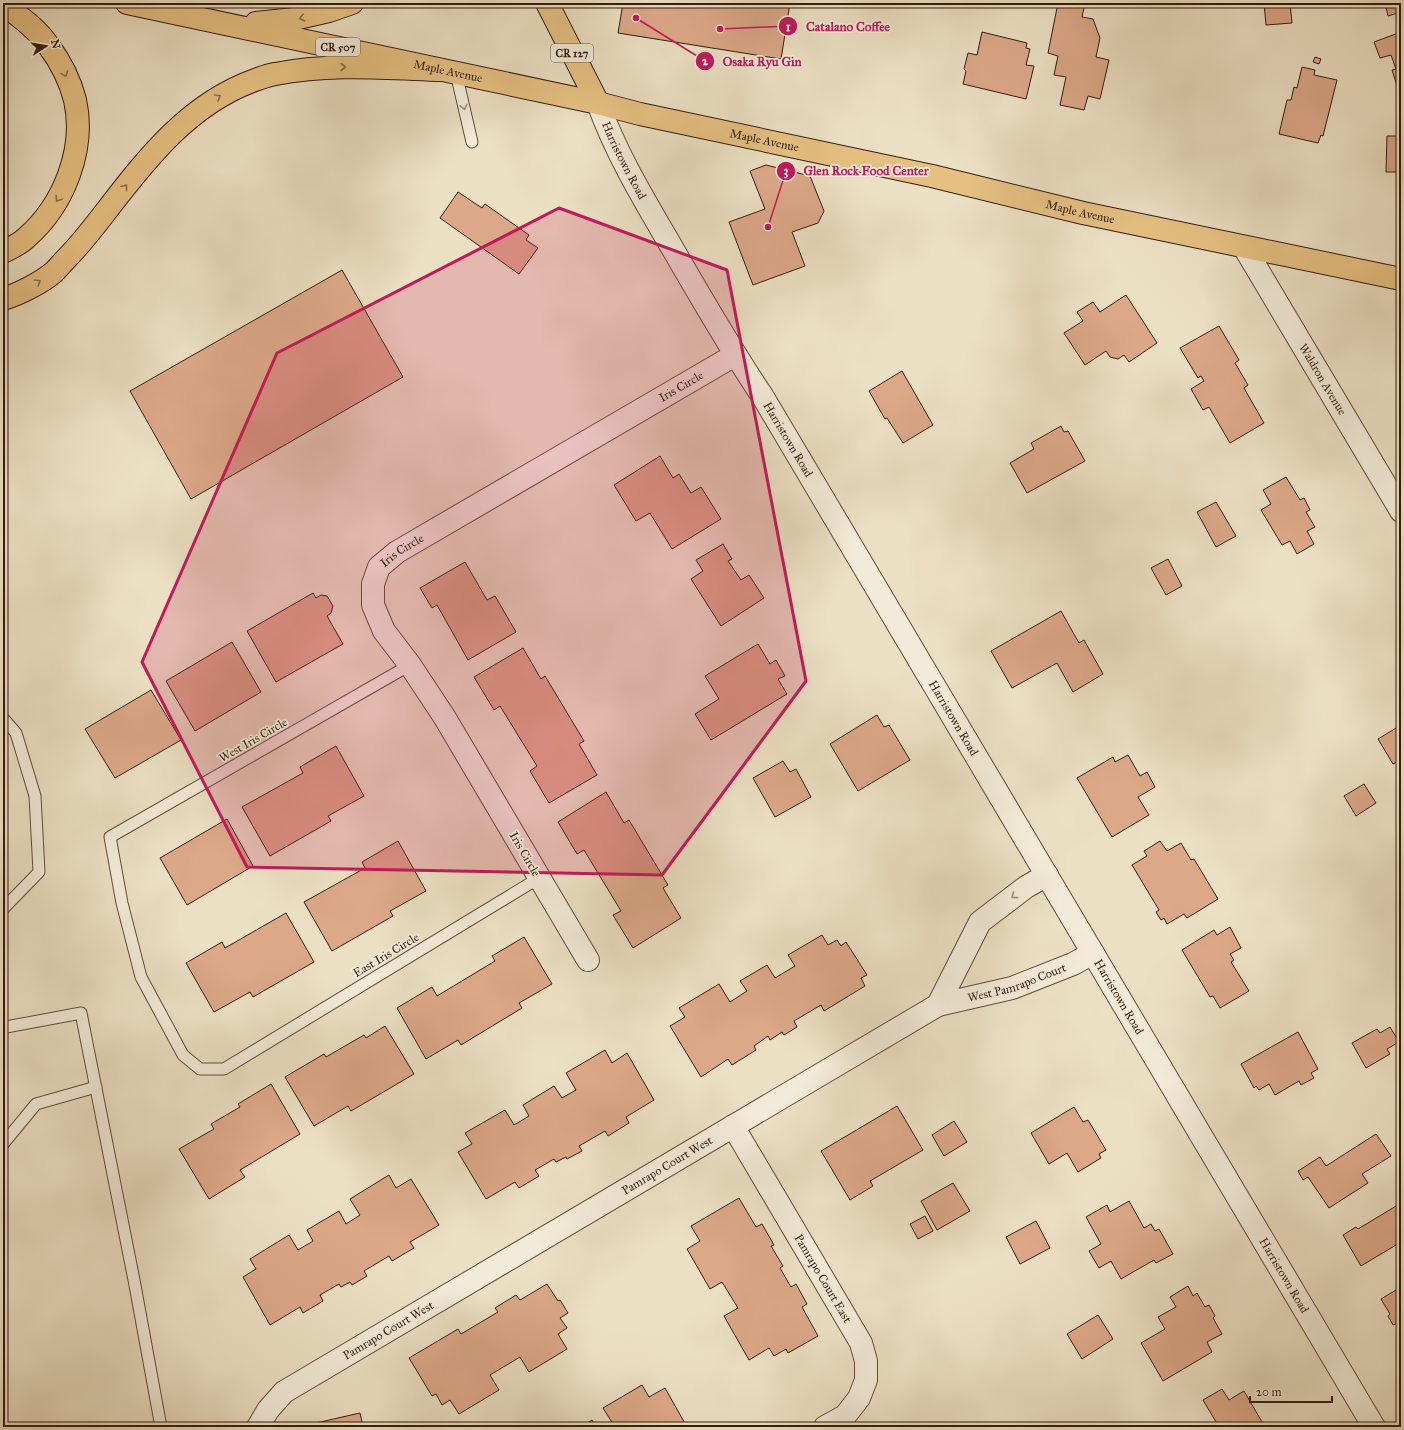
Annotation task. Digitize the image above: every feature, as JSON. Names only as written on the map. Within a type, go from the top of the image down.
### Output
[{"type":"main road","name":"Maple Avenue","points":[[127,3],[598,103],[640,114],[932,176],[1076,211],[1244,248],[1401,280]]},
{"type":"main road","points":[[235,25],[294,20],[329,11],[352,3]]},
{"type":"main road","name":"Harristown Road","points":[[547,3],[598,103]]},
{"type":"main road","points":[[3,4],[24,20],[47,44],[62,67],[75,100],[78,128],[74,161],[63,190],[48,215],[26,238],[3,252]]},
{"type":"main road","points":[[3,299],[18,294],[53,272],[82,242],[133,176],[161,145],[186,121],[222,95],[242,85],[273,74],[308,68],[340,66],[448,71]]},
{"type":"street","name":"Harristown Road","points":[[598,103],[608,132],[629,172],[735,355],[763,397],[1374,1427]]},
{"type":"street","name":"Waldron Avenue","points":[[1244,248],[1401,510]]},
{"type":"street","name":"Iris Circle","points":[[588,960],[445,718],[410,665],[384,632],[373,605],[373,584],[379,567],[397,552],[735,355]]},
{"type":"street","points":[[938,1005],[980,922],[1026,887],[1047,875]]},
{"type":"street","name":"West Pamrapo Court","points":[[938,1005],[1012,988],[1073,964],[1092,953]]},
{"type":"street","name":"Pamrapo Court West","points":[[258,1427],[268,1410],[284,1392],[938,1005]]},
{"type":"street","name":"Pamrapo Court East","points":[[733,1126],[861,1343],[866,1360],[866,1380],[859,1398],[845,1416],[826,1427]]},
{"type":"lane","points":[[448,71],[472,142]]},
{"type":"lane","name":"West Iris Circle","points":[[110,837],[410,665]]},
{"type":"lane","points":[[3,718],[16,733],[35,796],[39,872],[3,908]]},
{"type":"lane","name":"East Iris Circle","points":[[110,837],[122,903],[141,977],[183,1054],[200,1069],[224,1069],[539,878]]},
{"type":"lane","points":[[3,1029],[6,1027],[81,1012],[134,1280],[161,1427]]},
{"type":"lane","points":[[3,1144],[36,1104],[96,1087]]},
{"type":"highlighted area","points":[[559,208],[727,270],[806,681],[662,875],[247,867],[142,662],[277,353]]},
{"type":"building","points":[[623,3],[790,3],[781,59],[618,33]]},
{"type":"building","points":[[1058,3],[1084,8],[1082,17],[1093,19],[1100,38],[1096,57],[1109,60],[1100,99],[1088,96],[1084,110],[1060,105],[1066,77],[1054,75],[1058,56],[1048,53]]},
{"type":"building","points":[[1264,3],[1290,3],[1292,23],[1266,25]]},
{"type":"building","points":[[1385,3],[1401,3],[1401,12],[1388,16]]},
{"type":"building","points":[[982,32],[1027,43],[1026,48],[1030,49],[1026,65],[1034,66],[1026,99],[963,84],[966,71],[964,69],[968,53],[977,55]]},
{"type":"building","points":[[1401,32],[1401,91],[1399,92],[1392,70],[1396,69],[1391,55],[1380,58],[1374,42]]},
{"type":"building","points":[[1315,57],[1321,59],[1319,64],[1313,62]]},
{"type":"building","points":[[1302,67],[1315,70],[1314,75],[1337,80],[1323,136],[1321,135],[1318,143],[1279,134],[1287,100],[1291,100],[1294,87],[1297,88]]},
{"type":"building","points":[[1387,136],[1401,136],[1401,172],[1386,172]]},
{"type":"building","points":[[766,165],[810,176],[824,211],[818,223],[792,232],[805,266],[753,285],[729,222],[765,209],[750,171]]},
{"type":"building","points":[[458,192],[482,208],[485,204],[529,235],[526,240],[538,248],[519,274],[440,218]]},
{"type":"building","points":[[342,270],[403,377],[191,499],[130,391]]},
{"type":"building","points":[[1126,295],[1157,343],[1129,362],[1124,355],[1118,359],[1110,357],[1106,351],[1085,365],[1064,333],[1083,321],[1077,312],[1093,302],[1100,312]]},
{"type":"building","points":[[1219,326],[1239,360],[1235,363],[1248,385],[1244,388],[1264,423],[1230,443],[1209,407],[1203,410],[1191,389],[1204,381],[1201,376],[1198,378],[1180,348]]},
{"type":"building","points":[[902,371],[933,425],[903,443],[887,418],[885,419],[869,391]]},
{"type":"building","points":[[1061,426],[1064,432],[1068,431],[1085,461],[1027,493],[1010,463],[1034,449],[1031,443]]},
{"type":"building","points":[[660,456],[673,478],[679,474],[691,493],[701,487],[721,519],[672,549],[650,513],[636,521],[614,485]]},
{"type":"building","points":[[1286,477],[1300,500],[1304,498],[1310,510],[1306,512],[1315,527],[1307,531],[1314,544],[1297,554],[1290,541],[1282,545],[1261,510],[1271,504],[1263,490]]},
{"type":"building","points":[[1216,502],[1236,536],[1216,547],[1197,512]]},
{"type":"building","points":[[723,544],[732,559],[728,561],[741,580],[749,575],[764,598],[721,626],[691,579],[703,571],[696,560]]},
{"type":"building","points":[[1168,559],[1182,586],[1166,595],[1151,568]]},
{"type":"building","points":[[465,562],[487,600],[495,596],[516,632],[468,660],[437,605],[432,608],[420,588]]},
{"type":"building","points":[[313,593],[316,598],[321,595],[327,596],[333,606],[331,613],[327,616],[343,644],[276,682],[247,631]]},
{"type":"building","points":[[1061,611],[1079,643],[1084,640],[1103,674],[1073,692],[1057,663],[1012,688],[991,651]]},
{"type":"building","points":[[232,642],[261,692],[195,731],[166,681]]},
{"type":"building","points":[[758,644],[770,664],[776,660],[785,676],[778,679],[787,694],[711,740],[695,714],[719,699],[705,676]]},
{"type":"building","points":[[523,648],[541,679],[545,676],[584,741],[579,744],[597,775],[549,803],[530,771],[537,766],[500,706],[494,710],[474,677]]},
{"type":"building","points":[[151,690],[181,740],[115,778],[85,729]]},
{"type":"building","points":[[877,715],[884,727],[889,725],[910,760],[858,791],[830,744]]},
{"type":"building","points":[[1401,725],[1401,760],[1393,764],[1378,739]]},
{"type":"building","points":[[336,746],[364,796],[328,816],[331,821],[270,856],[242,807],[303,773],[300,767]]},
{"type":"building","points":[[1128,755],[1140,776],[1147,772],[1155,787],[1138,797],[1149,815],[1112,837],[1077,778],[1113,757],[1115,762]]},
{"type":"building","points":[[783,761],[790,772],[796,769],[811,797],[775,817],[753,778]]},
{"type":"building","points":[[1364,784],[1376,803],[1356,816],[1344,796]]},
{"type":"building","points":[[606,792],[624,823],[629,820],[668,885],[663,888],[681,918],[633,948],[613,915],[621,911],[584,850],[577,854],[558,822]]},
{"type":"building","points":[[227,819],[253,866],[187,905],[160,858]]},
{"type":"building","points":[[398,841],[426,891],[390,911],[393,916],[332,951],[304,902],[365,868],[362,862]]},
{"type":"building","points":[[1160,841],[1167,851],[1181,843],[1191,860],[1194,859],[1218,899],[1187,918],[1184,914],[1167,924],[1164,918],[1161,920],[1156,912],[1159,910],[1132,865],[1147,856],[1144,851]]},
{"type":"building","points":[[286,913],[314,962],[253,997],[250,992],[214,1012],[186,963],[222,942],[225,948]]},
{"type":"building","points":[[1230,927],[1241,948],[1230,954],[1234,960],[1231,962],[1249,991],[1220,1008],[1213,996],[1210,997],[1182,950],[1214,930],[1217,935]]},
{"type":"building","points":[[822,935],[828,945],[837,940],[841,946],[846,942],[867,975],[861,978],[865,986],[824,1011],[821,1005],[794,1021],[797,1027],[784,1035],[782,1032],[770,1040],[768,1036],[754,1046],[756,1050],[732,1065],[728,1059],[701,1077],[670,1026],[685,1017],[679,1008],[719,984],[730,1002],[747,991],[740,981],[767,965],[775,978],[795,966],[788,955]]},
{"type":"building","points":[[524,937],[552,984],[519,1003],[522,1008],[461,1045],[458,1040],[426,1059],[397,1008],[432,987],[437,996],[495,961],[492,956]]},
{"type":"building","points":[[385,1026],[414,1074],[351,1111],[348,1106],[314,1126],[285,1077],[324,1054],[326,1057],[364,1035],[366,1038]]},
{"type":"building","points":[[1390,1027],[1399,1042],[1387,1049],[1390,1054],[1366,1068],[1352,1043],[1377,1029],[1380,1033]]},
{"type":"building","points":[[1298,1032],[1318,1069],[1311,1073],[1314,1078],[1301,1085],[1299,1081],[1275,1095],[1269,1084],[1259,1090],[1256,1086],[1254,1088],[1241,1064]]},
{"type":"building","points":[[605,1050],[612,1063],[627,1053],[654,1100],[626,1117],[629,1123],[608,1136],[605,1131],[579,1146],[582,1151],[567,1159],[566,1157],[556,1162],[554,1159],[535,1170],[539,1176],[519,1188],[515,1182],[486,1199],[458,1152],[472,1144],[465,1133],[505,1110],[514,1125],[529,1116],[523,1105],[554,1086],[562,1098],[576,1090],[566,1073]]},
{"type":"building","points":[[271,1084],[300,1134],[240,1170],[245,1177],[209,1199],[179,1149],[214,1129],[211,1124],[240,1107],[238,1104]]},
{"type":"building","points":[[897,1106],[923,1150],[870,1181],[873,1186],[850,1200],[821,1151]]},
{"type":"building","points":[[1074,1107],[1083,1122],[1088,1120],[1106,1150],[1099,1154],[1101,1158],[1078,1172],[1067,1153],[1049,1164],[1031,1133]]},
{"type":"building","points":[[954,1121],[967,1142],[944,1156],[932,1135]]},
{"type":"building","points":[[1376,1134],[1391,1156],[1362,1174],[1368,1183],[1329,1208],[1308,1177],[1303,1180],[1298,1171],[1320,1157],[1326,1166]]},
{"type":"building","points":[[389,1175],[396,1188],[411,1179],[439,1225],[410,1242],[414,1248],[392,1261],[389,1256],[364,1271],[367,1276],[352,1285],[350,1282],[341,1287],[339,1284],[320,1295],[323,1301],[303,1313],[300,1307],[270,1325],[243,1277],[256,1269],[250,1259],[289,1235],[298,1250],[313,1241],[307,1230],[339,1211],[346,1224],[360,1215],[350,1199]]},
{"type":"building","points":[[953,1183],[970,1211],[937,1230],[921,1201]]},
{"type":"building","points":[[739,1198],[756,1227],[762,1224],[774,1245],[771,1246],[783,1266],[780,1268],[791,1287],[796,1284],[807,1304],[802,1307],[818,1336],[788,1353],[786,1349],[774,1356],[769,1348],[749,1360],[724,1316],[738,1308],[722,1282],[710,1289],[687,1249],[700,1241],[691,1226]]},
{"type":"building","points":[[1129,1201],[1144,1228],[1151,1224],[1155,1231],[1159,1229],[1173,1254],[1156,1263],[1154,1260],[1121,1279],[1111,1261],[1099,1268],[1089,1251],[1101,1244],[1086,1217],[1107,1205],[1110,1212]]},
{"type":"building","points":[[1401,1203],[1401,1242],[1361,1266],[1343,1235],[1356,1227],[1358,1229]]},
{"type":"building","points":[[925,1216],[933,1231],[918,1239],[910,1224]]},
{"type":"building","points":[[1036,1221],[1050,1248],[1020,1264],[1006,1237]]},
{"type":"building","points":[[547,1284],[568,1313],[560,1318],[567,1328],[558,1334],[567,1349],[529,1372],[520,1357],[490,1375],[499,1390],[459,1414],[450,1400],[442,1405],[436,1394],[432,1396],[409,1358],[458,1329],[461,1334],[498,1312],[495,1308],[516,1295],[520,1300]]},
{"type":"building","points":[[1188,1286],[1193,1296],[1197,1293],[1205,1307],[1209,1305],[1215,1316],[1213,1318],[1222,1334],[1207,1342],[1212,1352],[1163,1381],[1141,1343],[1165,1329],[1158,1317],[1176,1307],[1170,1297]]},
{"type":"building","points":[[1401,1287],[1401,1332],[1396,1324],[1393,1325],[1388,1316],[1390,1314],[1381,1299]]},
{"type":"building","points":[[1098,1315],[1113,1339],[1082,1359],[1067,1334]]},
{"type":"building","points":[[642,1385],[649,1397],[665,1388],[687,1427],[609,1427],[613,1424],[603,1408]]},
{"type":"building","points":[[1222,1389],[1229,1400],[1244,1391],[1265,1427],[1219,1427],[1203,1400]]},
{"type":"building","points":[[360,1413],[363,1427],[307,1427],[307,1425]]},
{"type":"building","points":[[592,1420],[596,1427],[581,1427]]},
{"type":"place","name":"Osaka Ryu Gin","points":[[636,18]]},
{"type":"place","name":"Catalano Coffee","points":[[720,29]]},
{"type":"place","name":"Glen Rock Food Center","points":[[768,227]]}]
